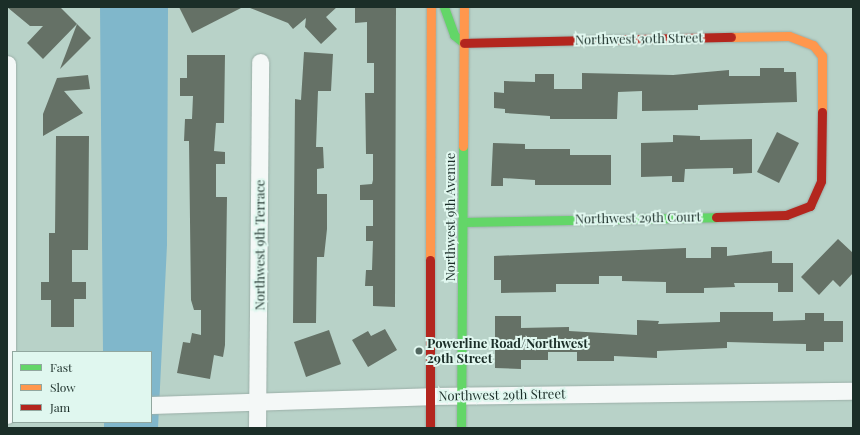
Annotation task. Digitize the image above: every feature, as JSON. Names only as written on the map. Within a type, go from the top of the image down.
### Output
[{"type":"main road","name":"Northwest 9th Avenue","points":[[430,428],[431,7]]},
{"type":"main road","points":[[444,7],[454,35],[464,43]]},
{"type":"main road","name":"Northwest 9th Avenue","points":[[461,428],[464,222],[464,7]]},
{"type":"main road","name":"Northwest 30th Street","points":[[464,43],[789,36],[813,45],[822,56],[821,181],[810,206]]},
{"type":"main road","name":"Northwest 29th Court","points":[[464,222],[786,214],[810,206]]},
{"type":"street","name":"Northwest 9th Terrace","points":[[257,428],[260,402],[260,62]]},
{"type":"street","points":[[7,64],[7,219],[10,410]]},
{"type":"street","name":"Northwest 29th Street","points":[[152,405],[430,396],[853,391]]},
{"type":"water","points":[[100,7],[168,7],[167,245],[158,428],[104,428],[104,423],[152,423],[152,351],[103,351]]},
{"type":"building","points":[[7,7],[60,7],[77,24],[43,59],[27,43],[43,26],[30,26]]},
{"type":"building","points":[[179,7],[243,7],[192,33]]},
{"type":"building","points":[[337,7],[326,17],[337,29],[321,44],[305,27],[306,18],[293,29],[288,23],[250,8]]},
{"type":"building","points":[[355,7],[396,7],[395,307],[373,306],[373,286],[365,286],[366,270],[372,270],[373,241],[366,241],[366,226],[373,226],[373,200],[360,200],[360,185],[372,184],[373,180],[373,154],[366,154],[365,93],[374,93],[374,63],[367,63],[367,22],[355,23]]},
{"type":"building","points":[[77,24],[91,38],[60,69]]},
{"type":"building","points":[[304,52],[333,54],[331,91],[318,91],[316,147],[323,147],[324,168],[317,169],[317,194],[327,194],[327,229],[324,257],[317,257],[316,323],[293,323],[295,99],[301,100]]},
{"type":"building","points":[[187,55],[225,55],[224,123],[216,123],[214,151],[225,152],[225,164],[216,164],[216,197],[227,197],[225,345],[223,357],[214,355],[210,379],[177,373],[183,342],[190,343],[192,333],[201,335],[201,310],[194,310],[191,300],[189,141],[184,141],[185,119],[192,119],[193,96],[180,96],[180,78],[187,78]]},
{"type":"building","points":[[760,68],[784,68],[784,72],[796,72],[797,102],[698,105],[698,110],[642,111],[642,91],[618,92],[617,119],[550,119],[550,116],[505,113],[505,109],[494,108],[494,92],[504,93],[504,81],[535,82],[535,74],[554,74],[554,89],[582,89],[582,73],[673,75],[729,70],[729,76],[760,76]]},
{"type":"building","points":[[88,75],[90,89],[64,91],[83,113],[43,136],[43,114],[57,78]]},
{"type":"building","points":[[777,132],[799,143],[779,183],[757,172]]},
{"type":"building","points":[[673,135],[700,136],[700,140],[752,139],[752,173],[733,174],[733,168],[685,169],[684,182],[672,182],[672,176],[641,177],[641,143],[673,142]]},
{"type":"building","points":[[56,136],[89,136],[88,250],[72,250],[72,282],[86,282],[86,299],[74,299],[74,327],[51,327],[51,300],[41,300],[41,282],[49,282],[49,233],[55,233]]},
{"type":"building","points":[[493,143],[525,144],[525,149],[570,149],[570,155],[611,155],[611,185],[535,185],[535,180],[503,178],[503,186],[491,186]]},
{"type":"building","points":[[838,239],[853,253],[853,273],[840,287],[833,280],[819,295],[801,277]]},
{"type":"building","points":[[711,247],[727,247],[727,256],[772,251],[772,263],[793,263],[793,292],[778,292],[778,283],[734,283],[735,287],[704,288],[704,293],[666,293],[666,282],[622,281],[622,276],[599,276],[599,284],[556,284],[556,292],[501,293],[501,280],[494,280],[494,256],[686,248],[686,258],[711,258]]},
{"type":"building","points":[[720,312],[773,312],[773,321],[805,320],[805,313],[824,313],[824,321],[843,321],[843,342],[824,342],[824,351],[806,351],[806,344],[727,342],[727,348],[657,351],[657,358],[614,356],[614,361],[577,361],[577,352],[548,352],[548,360],[521,360],[521,369],[495,368],[495,316],[521,316],[521,328],[569,327],[569,331],[637,335],[637,320],[659,321],[658,324],[720,322]]},
{"type":"building","points":[[385,329],[397,350],[368,367],[352,340],[368,331],[371,336]]},
{"type":"building","points":[[329,330],[341,364],[306,377],[294,342]]},
{"type":"traffic: fast","points":[[444,7],[454,35],[464,43]]},
{"type":"traffic: fast","points":[[461,428],[463,146]]},
{"type":"traffic: fast","points":[[463,222],[716,217]]},
{"type":"traffic: slow","points":[[430,260],[431,7]]},
{"type":"traffic: slow","points":[[463,146],[464,7]]},
{"type":"traffic: slow","points":[[731,37],[789,36],[813,45],[822,56],[822,112]]},
{"type":"traffic: jam","points":[[464,43],[731,37]]},
{"type":"traffic: jam","points":[[716,217],[786,215],[810,206],[821,181],[822,112]]},
{"type":"traffic: jam","points":[[430,260],[430,428]]},
{"type":"place","name":"Powerline Road/Northwest 29th Street","points":[[419,351]]}]
